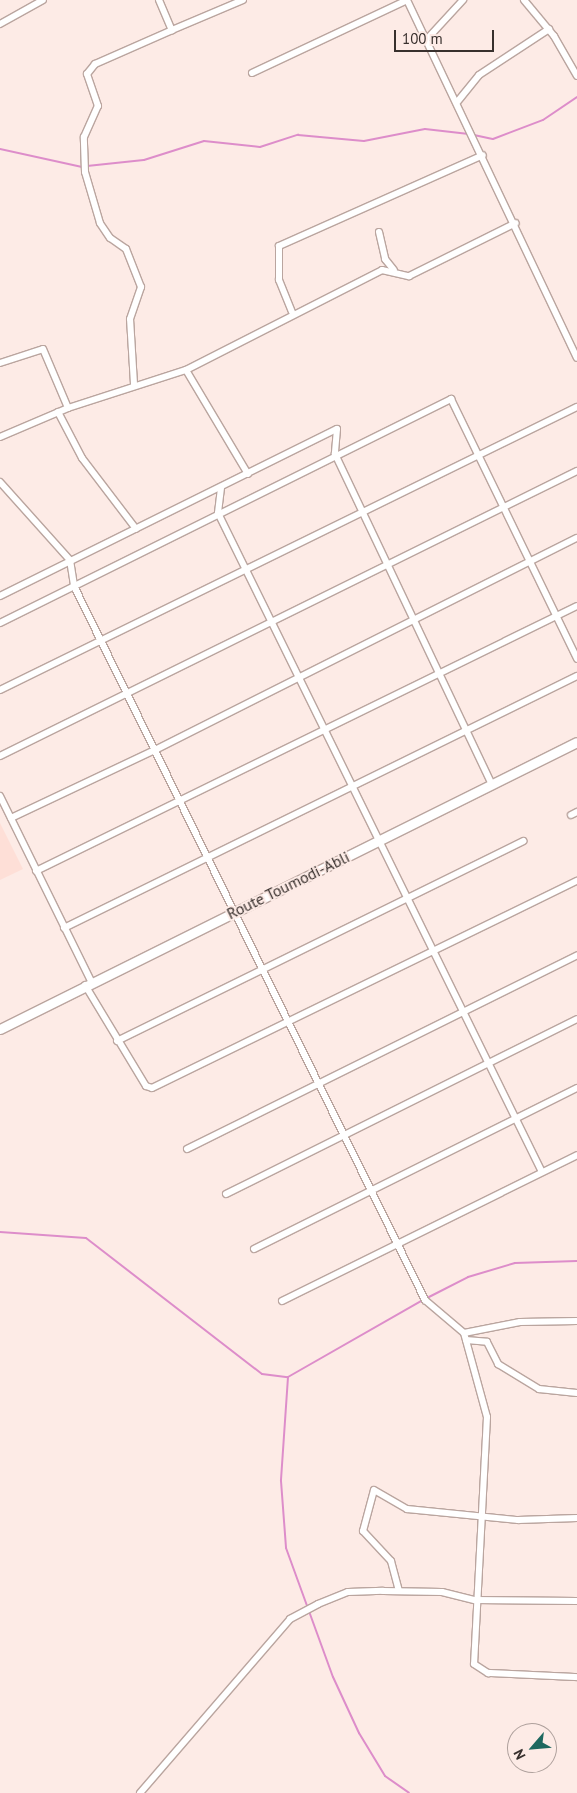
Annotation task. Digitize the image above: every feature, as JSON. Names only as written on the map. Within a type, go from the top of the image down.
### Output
[{"type":"street","points":[[0,24],[43,0]]},
{"type":"street","points":[[159,0],[172,30]]},
{"type":"street","points":[[134,384],[130,319],[141,287],[126,249],[110,238],[100,223],[85,172],[84,137],[98,106],[87,74],[95,64],[243,0]]},
{"type":"street","points":[[252,73],[407,0],[428,38],[516,223],[577,358]]},
{"type":"street","points":[[428,38],[463,0]]},
{"type":"street","points":[[524,0],[549,29],[577,76]]},
{"type":"street","points":[[458,101],[479,75],[549,29]]},
{"type":"street","points":[[292,312],[279,280],[279,246],[483,155]]},
{"type":"street","points":[[0,437],[68,408],[134,384],[186,370],[292,312],[382,270],[394,270],[409,276],[516,223]]},
{"type":"street","points":[[379,232],[385,259],[394,270]]},
{"type":"street","points":[[0,363],[43,349],[68,408]]},
{"type":"street","points":[[186,370],[248,474]]},
{"type":"street","points":[[0,623],[335,454],[451,399],[506,507],[577,659]]},
{"type":"street","points":[[0,690],[361,510],[577,407]]},
{"type":"street","points":[[58,412],[82,458],[136,529]]},
{"type":"street","points":[[0,596],[337,429],[335,454],[492,784]]},
{"type":"street","points":[[0,756],[577,472]]},
{"type":"street","points":[[0,482],[70,560],[74,586],[373,1189],[430,1308],[465,1336],[487,1342],[498,1364],[539,1389],[577,1392]]},
{"type":"street","points":[[221,488],[218,513],[377,841],[542,1172]]},
{"type":"street","points":[[11,818],[155,750],[577,538]]},
{"type":"street","points":[[36,871],[440,675],[577,606]]},
{"type":"street","points":[[64,928],[577,676]]},
{"type":"street","name":"Route Toumodi-Abli","points":[[0,1029],[88,983],[577,742]]},
{"type":"street","points":[[0,796],[117,1041],[146,1086],[152,1088],[577,881]]},
{"type":"street","points":[[117,1041],[523,840]]},
{"type":"street","points":[[187,1149],[577,955]]},
{"type":"street","points":[[226,1194],[577,1019]]},
{"type":"street","points":[[254,1249],[577,1088]]},
{"type":"street","points":[[282,1301],[577,1155]]},
{"type":"street","points":[[465,1336],[520,1322],[577,1321]]},
{"type":"street","points":[[465,1336],[487,1417],[471,1653],[478,1669],[577,1677]]},
{"type":"street","points":[[399,1591],[391,1561],[363,1531],[374,1490],[401,1508],[480,1514],[518,1520],[577,1518]]},
{"type":"street","points":[[140,1793],[292,1618],[348,1592],[442,1592],[475,1600],[577,1600]]},
{"type":"shaded area","points":[[0,823],[23,869],[0,880]]},
{"type":"waterway","points":[[474,135],[493,139],[543,120],[577,97]]},
{"type":"waterway","points":[[87,166],[144,160],[204,141],[260,147],[298,135],[364,141],[425,129],[469,134]]},
{"type":"waterway","points":[[0,149],[82,167]]},
{"type":"waterway","points":[[0,1232],[86,1238],[262,1374],[288,1377],[423,1300]]},
{"type":"waterway","points":[[427,1298],[468,1277],[515,1263],[577,1261]]},
{"type":"waterway","points":[[288,1377],[281,1481],[286,1548],[333,1677],[359,1733],[385,1776],[409,1793]]}]
